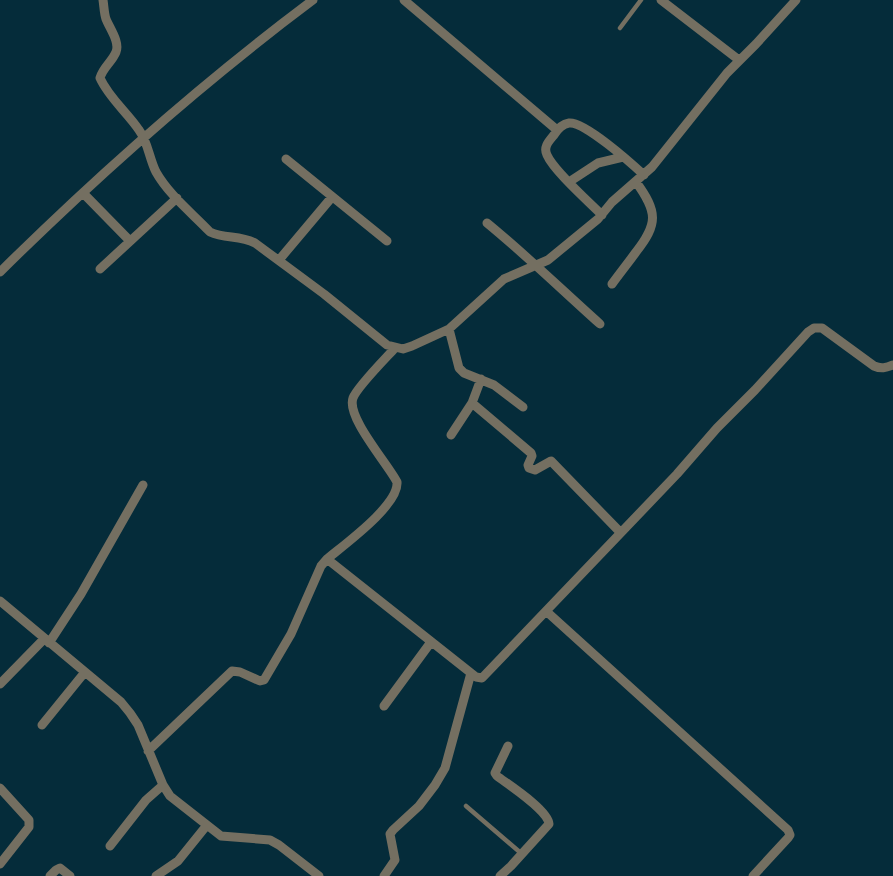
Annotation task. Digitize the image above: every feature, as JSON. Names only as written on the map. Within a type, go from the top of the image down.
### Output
[{"type":"street","points":[[103,0],[106,18],[118,49],[115,56],[102,71],[100,78],[104,86],[144,137],[156,172],[177,198],[210,232],[219,236],[246,239],[279,260],[387,345],[403,349],[449,329],[504,280],[548,260],[590,227],[612,202],[644,175],[665,153],[716,85],[796,0]]},
{"type":"street","points":[[0,272],[144,137],[262,38],[313,0]]},
{"type":"street","points":[[404,0],[557,130]]},
{"type":"street","points":[[662,0],[739,60]]},
{"type":"street","points":[[602,215],[569,182],[547,155],[546,145],[557,130],[565,124],[576,124],[601,139],[644,175]]},
{"type":"street","points":[[569,182],[598,163],[623,157]]},
{"type":"street","points":[[286,160],[387,241]]},
{"type":"street","points":[[612,284],[646,240],[652,228],[652,213],[648,201],[636,182]]},
{"type":"street","points":[[83,193],[130,241]]},
{"type":"street","points":[[279,260],[332,197]]},
{"type":"street","points":[[100,269],[177,198]]},
{"type":"street","points":[[487,223],[600,324]]},
{"type":"street","points":[[327,559],[476,677],[482,678],[671,480],[728,416],[756,390],[814,328],[822,328],[879,368],[885,369],[893,366]]},
{"type":"street","points":[[449,329],[459,368],[464,373],[500,389],[523,407]]},
{"type":"street","points":[[148,751],[232,671],[240,672],[260,681],[264,680],[291,634],[314,580],[327,559],[384,509],[395,495],[397,488],[394,476],[368,440],[354,414],[352,403],[357,392],[395,348]]},
{"type":"street","points":[[451,435],[472,404],[481,380]]},
{"type":"street","points":[[472,404],[531,453],[529,468],[535,470],[551,461],[620,532]]},
{"type":"street","points":[[0,684],[46,641],[77,601],[143,485]]},
{"type":"street","points":[[0,601],[121,702],[138,725],[163,786],[170,796],[221,836],[270,840],[319,876]]},
{"type":"street","points":[[546,611],[788,830],[790,835],[788,838],[753,876]]},
{"type":"street","points":[[384,706],[431,642]]},
{"type":"street","points":[[42,725],[84,672]]},
{"type":"street","points":[[384,876],[395,860],[390,838],[393,830],[419,806],[436,785],[445,768],[471,673]]},
{"type":"street","points":[[500,876],[546,829],[548,824],[548,819],[530,801],[497,776],[496,769],[508,746]]},
{"type":"street","points":[[110,846],[146,800],[163,786]]},
{"type":"street","points":[[0,788],[29,820],[30,824],[0,864]]},
{"type":"street","points":[[156,876],[178,860],[207,825]]},
{"type":"street","points":[[50,876],[60,868],[70,876]]},
{"type":"lane","points":[[620,28],[641,0]]},
{"type":"lane","points":[[466,806],[522,854]]}]
